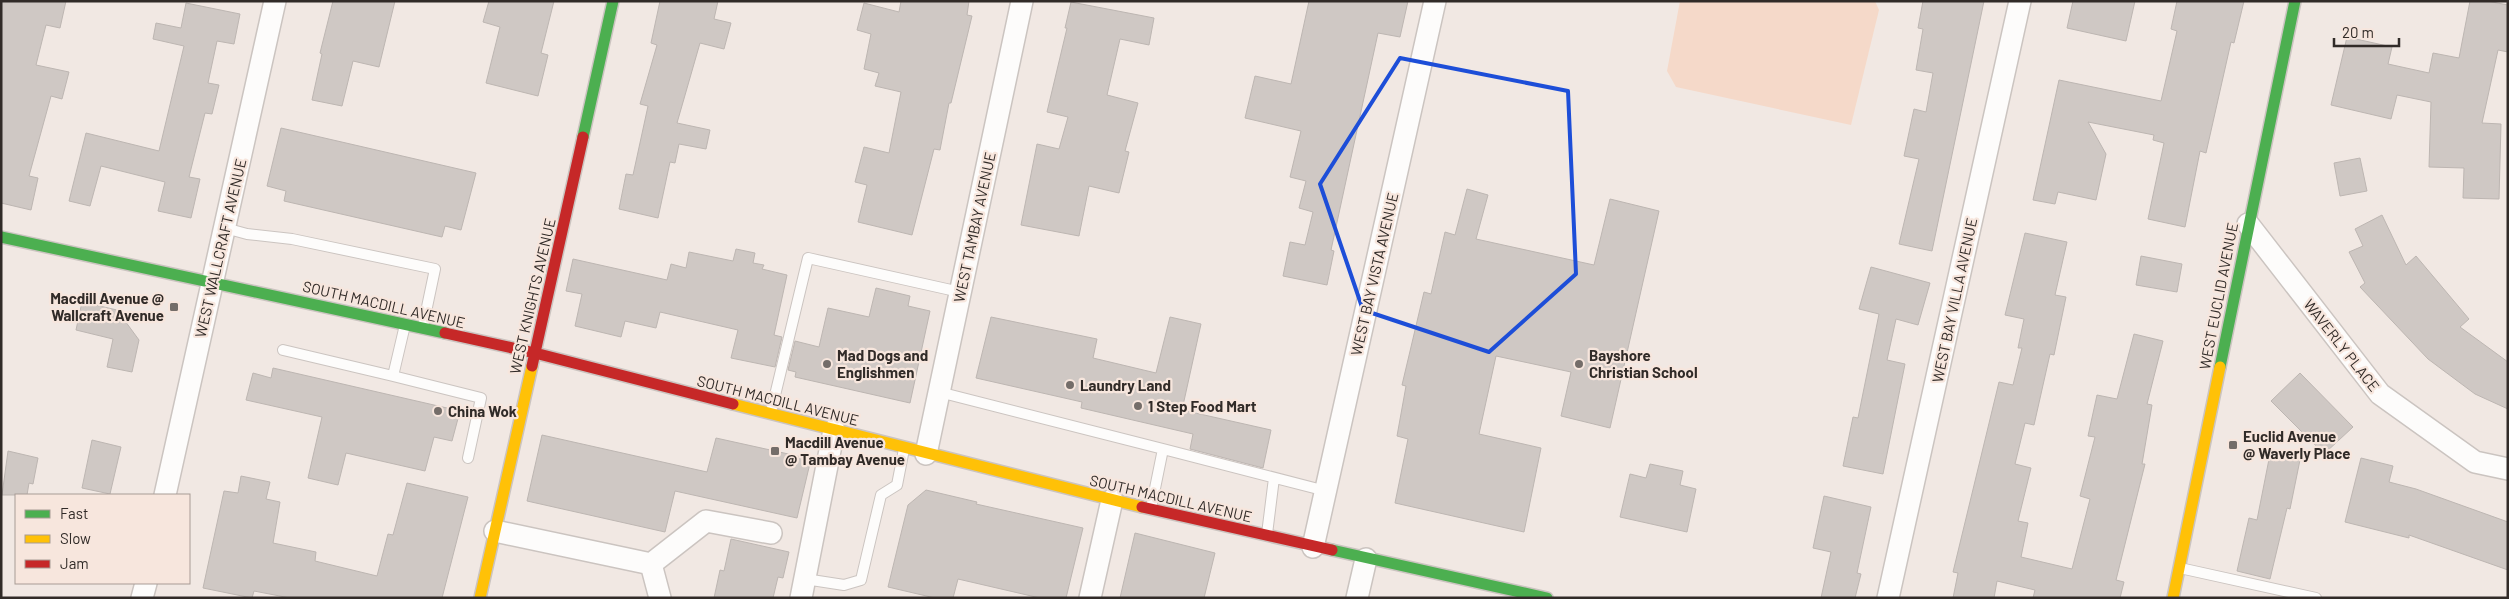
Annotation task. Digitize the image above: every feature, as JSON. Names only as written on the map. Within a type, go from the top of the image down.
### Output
[{"type":"street","name":"WEST WALLCRAFT AVENUE","points":[[165,494],[275,1]]},
{"type":"street","name":"WEST KNIGHTS AVENUE","points":[[480,598],[613,1]]},
{"type":"street","name":"WEST TAMBAY AVENUE","points":[[926,454],[1022,1]]},
{"type":"street","name":"WEST BAY VISTA AVENUE","points":[[1313,547],[1435,1]]},
{"type":"street","name":"WEST BAY VILLA AVENUE","points":[[1888,598],[2020,1]]},
{"type":"street","name":"WEST EUCLID AVENUE","points":[[2173,598],[2295,1]]},
{"type":"street","name":"WAVERLY PLACE","points":[[2248,224],[2380,394],[2474,462],[2508,469]]},
{"type":"street","name":"SOUTH MACDILL AVENUE","points":[[1,237],[213,281],[534,353],[1112,500],[1366,559],[1547,598]]},
{"type":"street","points":[[803,588],[834,430]]},
{"type":"street","points":[[1090,598],[1112,500]]},
{"type":"street","points":[[495,531],[651,564],[706,522],[770,533]]},
{"type":"street","points":[[1357,598],[1366,559]]},
{"type":"street","points":[[651,564],[660,598]]},
{"type":"street","points":[[142,598],[146,584]]},
{"type":"lane","points":[[225,228],[247,234],[292,239],[434,269],[422,328]]},
{"type":"lane","points":[[771,414],[808,258],[960,292]]},
{"type":"lane","points":[[393,376],[405,324]]},
{"type":"lane","points":[[283,350],[481,398],[468,458]]},
{"type":"lane","points":[[939,392],[1326,492]]},
{"type":"lane","points":[[803,588],[844,585],[861,580],[881,495],[897,485],[904,448]]},
{"type":"lane","points":[[1151,509],[1163,449]]},
{"type":"lane","points":[[1267,536],[1274,478]]},
{"type":"lane","points":[[2179,568],[2316,598]]},
{"type":"highlighted area","points":[[1400,58],[1568,91],[1576,274],[1489,352],[1363,310],[1320,184]]},
{"type":"shaded area","points":[[1680,1],[1875,1],[1879,10],[1851,125],[1676,87],[1667,71]]},
{"type":"building","points":[[1,1],[66,1],[60,28],[46,25],[36,65],[69,72],[62,99],[51,96],[29,176],[38,178],[31,210],[1,203]]},
{"type":"building","points":[[333,1],[395,1],[379,67],[353,61],[342,106],[312,100],[322,54],[320,53]]},
{"type":"building","points":[[489,1],[554,1],[541,53],[548,55],[538,96],[486,83],[500,27],[483,22]]},
{"type":"building","points":[[660,1],[718,1],[714,19],[731,23],[724,49],[700,43],[677,123],[710,130],[706,149],[679,144],[675,163],[670,162],[658,218],[619,209],[626,174],[633,175],[648,106],[640,104],[657,45],[651,43]]},
{"type":"building","points":[[901,1],[969,1],[967,15],[972,16],[951,103],[949,103],[940,150],[934,149],[912,235],[858,222],[867,185],[855,182],[864,147],[889,153],[901,92],[875,86],[879,73],[864,69],[871,34],[857,30],[864,3],[899,12]]},
{"type":"building","points":[[1309,1],[1408,1],[1400,37],[1378,33],[1331,250],[1334,251],[1327,285],[1283,276],[1290,242],[1305,245],[1313,212],[1299,208],[1306,181],[1290,177],[1301,131],[1245,118],[1255,76],[1291,84]]},
{"type":"building","points":[[1923,1],[1984,1],[1932,251],[1899,244],[1919,159],[1904,156],[1914,109],[1926,112],[1933,73],[1916,70],[1923,29],[1918,28]]},
{"type":"building","points":[[2073,1],[2135,1],[2126,41],[2067,28]]},
{"type":"building","points":[[2177,1],[2244,1],[2234,43],[2231,42],[2206,153],[2200,151],[2185,227],[2148,219],[2164,143],[2153,140],[2154,135],[2088,122],[2106,154],[2096,200],[2058,192],[2055,204],[2033,200],[2059,80],[2161,101],[2177,31],[2171,29]]},
{"type":"building","points":[[2470,1],[2487,1],[2508,5],[2508,52],[2498,50],[2482,123],[2501,124],[2499,199],[2463,198],[2464,168],[2429,167],[2431,102],[2397,95],[2391,119],[2331,105],[2347,37],[2392,47],[2388,64],[2429,73],[2433,53],[2459,58]]},
{"type":"building","points":[[1071,2],[1154,18],[1149,45],[1120,39],[1107,95],[1138,103],[1125,151],[1129,152],[1119,193],[1089,186],[1079,236],[1021,225],[1037,144],[1059,149],[1068,117],[1047,112],[1067,28],[1065,28]]},
{"type":"building","points":[[186,3],[240,14],[234,44],[217,41],[208,83],[219,85],[212,114],[205,113],[189,177],[200,179],[191,218],[158,211],[165,182],[101,166],[90,206],[69,201],[86,133],[159,151],[184,46],[153,39],[156,23],[181,28]]},
{"type":"building","points":[[281,128],[476,173],[461,230],[445,226],[442,237],[284,201],[286,191],[267,186]]},
{"type":"building","points":[[2360,158],[2367,191],[2340,196],[2334,163]]},
{"type":"building","name":"Bayshore Christian School","points":[[1467,189],[1488,195],[1476,239],[1594,265],[1610,199],[1659,211],[1610,428],[1561,416],[1571,372],[1496,356],[1479,434],[1541,448],[1524,532],[1395,503],[1408,439],[1397,436],[1406,386],[1402,385],[1424,292],[1431,294],[1445,232],[1455,235]]},
{"type":"building","points":[[2382,215],[2406,265],[2416,256],[2469,319],[2460,327],[2508,362],[2508,409],[2475,394],[2428,359],[2360,287],[2365,283],[2349,252],[2363,246],[2355,229]]},
{"type":"building","points":[[2025,233],[2067,242],[2055,295],[2066,297],[2054,355],[2050,354],[2034,425],[2025,423],[2015,464],[2031,468],[2018,521],[2028,523],[2021,557],[2072,569],[2090,499],[2080,496],[2095,437],[2088,436],[2097,395],[2117,399],[2134,334],[2163,341],[2147,404],[2152,405],[2142,464],[2145,464],[2116,580],[2124,582],[2120,598],[2033,598],[2035,590],[1997,581],[1994,598],[1953,598],[1958,573],[1953,572],[1999,382],[2013,385],[2022,348],[2018,348],[2024,319],[2005,315]]},
{"type":"building","points":[[736,249],[755,253],[753,263],[764,265],[762,269],[787,275],[774,335],[782,337],[775,367],[731,358],[738,330],[660,312],[656,328],[625,321],[621,337],[575,326],[582,294],[566,291],[573,259],[667,280],[671,264],[686,268],[689,252],[733,261]]},
{"type":"building","points":[[2141,256],[2182,264],[2177,292],[2136,285]]},
{"type":"building","points":[[1871,267],[1930,283],[1918,325],[1896,319],[1887,360],[1905,364],[1883,474],[1843,466],[1853,417],[1858,418],[1879,314],[1859,309]]},
{"type":"building","points":[[876,288],[910,296],[908,306],[930,311],[910,403],[795,377],[796,372],[788,370],[795,341],[819,347],[828,308],[869,317]]},
{"type":"building","points":[[82,302],[117,310],[139,340],[132,372],[107,367],[113,339],[76,330]]},
{"type":"building","points":[[991,317],[1097,339],[1093,358],[1156,373],[1170,317],[1201,324],[1182,410],[1271,430],[1263,468],[1190,449],[1193,434],[1081,408],[1082,402],[976,378]]},
{"type":"building","points":[[273,368],[460,411],[452,441],[434,437],[425,471],[346,453],[338,485],[308,478],[322,417],[246,400],[253,373],[271,378]]},
{"type":"building","points":[[2300,373],[2353,427],[2324,454],[2271,401]]},
{"type":"building","points":[[542,435],[707,472],[716,438],[811,459],[797,518],[675,491],[665,532],[527,501]]},
{"type":"building","points":[[92,440],[121,447],[110,494],[82,488]]},
{"type":"building","points":[[2271,449],[2301,455],[2290,509],[2287,508],[2270,579],[2237,571],[2249,518],[2257,520]]},
{"type":"building","points":[[8,451],[38,458],[33,484],[29,483],[27,494],[2,495]]},
{"type":"building","points":[[2361,458],[2393,466],[2389,482],[2416,489],[2508,522],[2508,570],[2409,535],[2409,538],[2345,522]]},
{"type":"building","points":[[1650,464],[1683,471],[1680,485],[1696,489],[1687,532],[1620,517],[1630,474],[1646,478]]},
{"type":"building","points":[[241,476],[270,482],[266,499],[280,502],[273,543],[316,552],[315,561],[377,576],[388,534],[393,535],[407,483],[468,497],[442,598],[290,598],[254,591],[252,598],[203,588],[224,491],[238,493]]},
{"type":"building","points":[[926,490],[977,502],[976,504],[1083,528],[1066,598],[1040,598],[958,579],[953,598],[935,598],[888,587],[908,505]]},
{"type":"building","points":[[1824,496],[1871,507],[1857,573],[1861,574],[1855,598],[1821,598],[1831,552],[1813,548]]},
{"type":"building","points":[[1135,533],[1215,553],[1204,598],[1120,598]]},
{"type":"building","points":[[731,539],[789,552],[783,578],[778,577],[773,598],[714,598],[720,570],[724,571]]},
{"type":"traffic: fast","points":[[583,137],[613,1]]},
{"type":"traffic: fast","points":[[2220,367],[2295,1]]},
{"type":"traffic: fast","points":[[1,237],[445,333]]},
{"type":"traffic: fast","points":[[1332,550],[1547,598]]},
{"type":"traffic: slow","points":[[480,598],[532,366]]},
{"type":"traffic: slow","points":[[2173,598],[2220,367]]},
{"type":"traffic: slow","points":[[733,404],[1142,507]]},
{"type":"traffic: jam","points":[[532,366],[583,137]]},
{"type":"traffic: jam","points":[[445,333],[535,353],[733,404]]},
{"type":"traffic: jam","points":[[1142,507],[1332,550]]},
{"type":"place","name":"Macdill Avenue @ Wallcraft Avenue","points":[[174,307]]},
{"type":"place","name":"Mad Dogs and Englishmen","points":[[827,364]]},
{"type":"place","name":"Bayshore Christian School","points":[[1579,364]]},
{"type":"place","name":"Laundry Land","points":[[1070,385]]},
{"type":"place","name":"1 Step Food Mart","points":[[1138,406]]},
{"type":"place","name":"China Wok","points":[[438,411]]},
{"type":"place","name":"Euclid Avenue @ Waverly Place","points":[[2233,445]]},
{"type":"place","name":"Macdill Avenue @ Tambay Avenue","points":[[775,451]]}]
